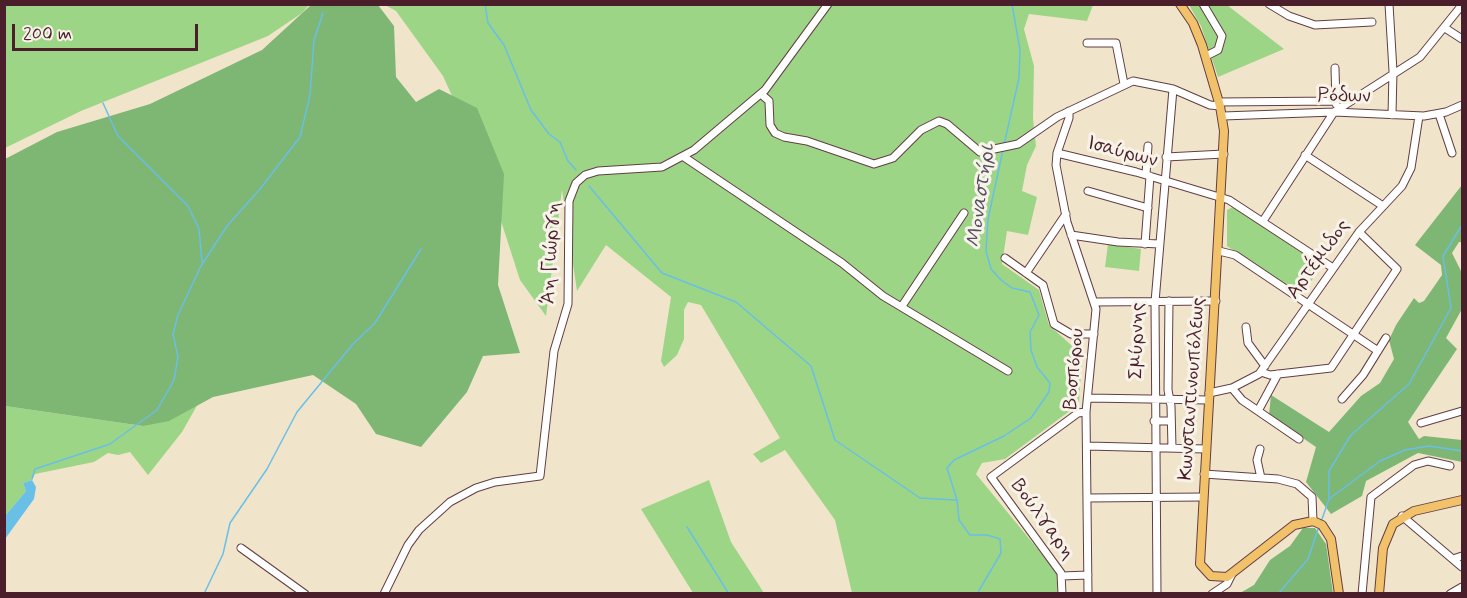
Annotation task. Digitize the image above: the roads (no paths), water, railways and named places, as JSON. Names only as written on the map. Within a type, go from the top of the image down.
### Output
[{"type":"main road","name":"Κωνσταντινουπόλεως","points":[[1180,4],[1193,23],[1206,56],[1222,116],[1224,154],[1222,198],[1199,549],[1201,565],[1213,577],[1222,578],[1232,574]]},
{"type":"main road","points":[[1379,594],[1385,539],[1391,527],[1402,516],[1425,508],[1462,500]]},
{"type":"main road","points":[[1232,574],[1294,525],[1302,521],[1318,523],[1333,549],[1339,594]]},
{"type":"street","name":"Άη Γιώργη","points":[[384,594],[413,537],[425,523],[450,502],[476,488],[495,482],[540,476],[554,351],[568,304],[569,201],[576,183],[593,172],[656,169],[684,157],[761,94],[828,4]]},
{"type":"street","points":[[1203,4],[1222,36],[1218,50],[1206,56]]},
{"type":"street","points":[[1269,4],[1289,16],[1315,25],[1372,22]]},
{"type":"street","points":[[1389,4],[1393,75],[1392,115]]},
{"type":"street","points":[[1334,112],[1393,75],[1430,48],[1461,9]]},
{"type":"street","points":[[1445,28],[1462,39]]},
{"type":"street","points":[[1087,43],[1116,43],[1124,84]]},
{"type":"street","points":[[1263,221],[1334,112],[1335,68]]},
{"type":"street","points":[[761,94],[769,103],[770,125],[775,133],[807,141],[874,164],[883,163],[896,156],[921,130],[933,122],[942,121],[948,124],[977,151],[984,152],[1025,142],[1069,111],[1124,84],[1135,81],[1173,89],[1210,105],[1336,101]]},
{"type":"street","name":"Σμύρνης","points":[[1157,594],[1154,421],[1155,302],[1163,180],[1173,89]]},
{"type":"street","name":"Ρόδων","points":[[1222,116],[1334,112],[1419,116],[1439,114],[1462,105]]},
{"type":"street","name":"Ισαύρων","points":[[1069,111],[1070,118],[1057,153],[1148,175],[1222,198],[1263,221],[1333,268]]},
{"type":"street","points":[[1439,114],[1452,153]]},
{"type":"street","name":"Αρτέμιδος","points":[[1088,398],[1209,397],[1232,388],[1263,369],[1307,303],[1359,232],[1402,186],[1410,173],[1419,116]]},
{"type":"street","points":[[1145,244],[1148,208],[1148,146]]},
{"type":"street","name":"Βοσπόρου","points":[[1057,153],[1057,170],[1071,235],[1095,302],[1086,412],[1088,594]]},
{"type":"street","name":"Ισαύρων","points":[[1166,156],[1224,154]]},
{"type":"street","points":[[1305,155],[1383,206]]},
{"type":"street","points":[[684,157],[842,263],[883,296],[1008,371]]},
{"type":"street","points":[[1088,191],[1148,208]]},
{"type":"street","points":[[902,306],[964,213]]},
{"type":"street","points":[[1026,273],[1066,214]]},
{"type":"street","points":[[1246,327],[1248,343],[1263,369],[1278,374],[1329,369],[1397,269],[1359,232]]},
{"type":"street","points":[[1071,235],[1159,244]]},
{"type":"street","points":[[1219,251],[1235,255],[1378,351]]},
{"type":"street","points":[[1005,258],[1046,290],[1054,324],[1071,334],[1094,334]]},
{"type":"street","points":[[1095,302],[1215,301]]},
{"type":"street","points":[[1169,302],[1168,366],[1172,448]]},
{"type":"street","points":[[1154,339],[1168,338]]},
{"type":"street","points":[[1342,399],[1386,338]]},
{"type":"street","points":[[1154,366],[1168,366]]},
{"type":"street","points":[[1258,411],[1278,374]]},
{"type":"street","points":[[1232,388],[1239,398],[1299,439]]},
{"type":"street","points":[[1421,423],[1462,411]]},
{"type":"street","name":"Βούλγαρη","points":[[1062,594],[1062,576],[991,477],[1078,413],[1086,412]]},
{"type":"street","points":[[1154,421],[1171,421]]},
{"type":"street","points":[[1087,446],[1206,449]]},
{"type":"street","points":[[1260,449],[1257,459],[1261,478]]},
{"type":"street","points":[[1362,594],[1371,497],[1418,463],[1431,461],[1450,466]]},
{"type":"street","points":[[1204,474],[1287,481],[1308,492],[1313,501],[1318,523]]},
{"type":"street","points":[[1088,498],[1203,497]]},
{"type":"street","points":[[1402,516],[1462,567]]},
{"type":"street","points":[[241,548],[305,594]]},
{"type":"street","points":[[1453,559],[1462,556]]},
{"type":"street","points":[[1212,594],[1227,585],[1232,574]]},
{"type":"street","points":[[1062,576],[1088,575]]},
{"type":"street","points":[[1450,594],[1462,587]]},
{"type":"water","points":[[32,480],[36,487],[34,499],[5,539],[5,516],[26,491],[23,483]]},
{"type":"waterway","points":[[485,4],[488,23],[504,45],[531,110],[549,134],[560,142],[568,161],[576,170]]},
{"type":"waterway","name":"Μοναστήρι","points":[[1004,145],[1019,78],[1020,50],[1012,4]]},
{"type":"waterway","points":[[32,479],[35,469],[110,444],[157,410],[174,380],[178,357],[173,334],[178,315],[201,266],[227,226],[260,189],[300,137],[310,95],[314,40],[323,13]]},
{"type":"waterway","points":[[103,103],[118,136],[188,206],[199,229],[202,262]]},
{"type":"waterway","name":"Μοναστήρι","points":[[977,594],[1001,553],[1000,539],[987,535],[970,535],[959,520],[957,500],[947,468],[954,460],[1004,436],[1031,418],[1049,392],[1050,383],[1037,367],[1031,350],[1030,332],[1039,315],[1030,292],[1012,288],[1001,280],[991,269],[986,251],[988,219],[1003,150]]},
{"type":"waterway","points":[[589,186],[662,273],[736,302],[811,366],[835,440],[920,498],[956,500]]},
{"type":"waterway","points":[[1329,499],[1329,471],[1351,435],[1409,384],[1451,308],[1443,256],[1462,225]]},
{"type":"waterway","points":[[204,594],[223,554],[230,523],[267,469],[297,412],[353,344],[375,323],[421,249]]},
{"type":"waterway","points":[[1321,522],[1329,499],[1380,461],[1405,450],[1429,446],[1462,451]]},
{"type":"waterway","points":[[1278,594],[1308,559],[1319,526]]},
{"type":"waterway","points":[[687,527],[729,594]]}]
